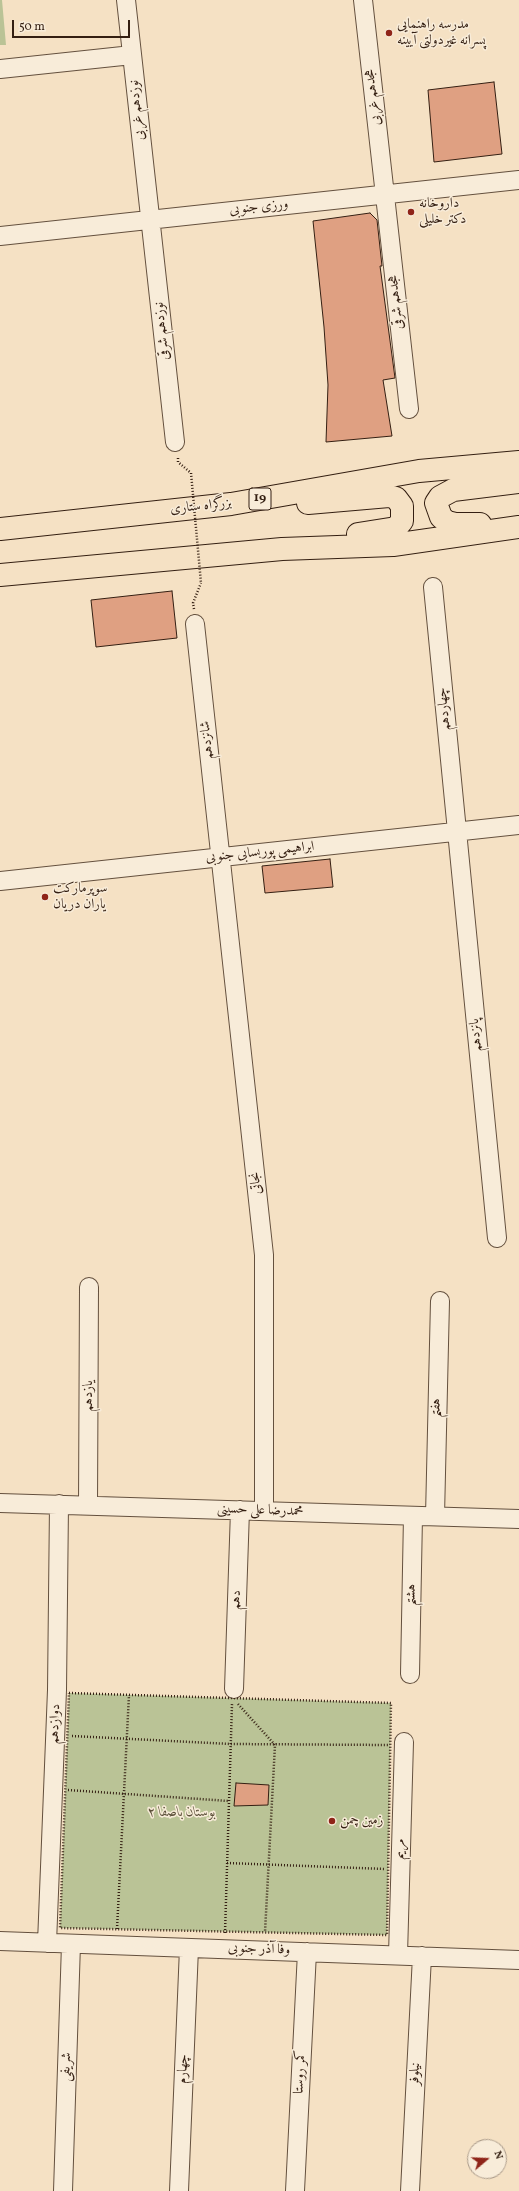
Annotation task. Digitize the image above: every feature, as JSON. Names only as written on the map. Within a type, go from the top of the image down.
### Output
[{"type":"highway","name":"بزرگراه ستاری","points":[[0,529],[231,504],[419,471],[519,462]]},
{"type":"highway","points":[[519,482],[454,490],[440,498],[436,503],[441,517],[455,524],[519,522]]},
{"type":"highway","points":[[231,504],[267,506],[389,496],[396,498],[402,506],[402,521],[396,528],[320,540],[282,549]]},
{"type":"highway","points":[[0,575],[282,549],[393,545],[519,527]]},
{"type":"street","name":"نوزدهم غربی","points":[[126,0],[151,220]]},
{"type":"street","name":"هجدهم غربی","points":[[363,0],[385,194]]},
{"type":"street","points":[[0,70],[132,56]]},
{"type":"street","name":"ورزی جنوبی","points":[[0,236],[519,180]]},
{"type":"street","name":"هجدهم شرقی","points":[[385,194],[409,409]]},
{"type":"street","name":"نوزدهم شرقی","points":[[151,220],[175,442]]},
{"type":"street","name":"چهاردهم","points":[[433,587],[457,831]]},
{"type":"street","name":"شانزدهم","points":[[195,624],[221,857]]},
{"type":"street","name":"ابراهیمی پوربسابی جنوبی","points":[[0,881],[519,824]]},
{"type":"street","name":"پانزدهم","points":[[457,831],[497,1238]]},
{"type":"street","name":"نجاتی","points":[[221,857],[264,1255],[264,1511]]},
{"type":"street","name":"یازدهم","points":[[88,1505],[90,1287]]},
{"type":"street","name":"هفتم","points":[[434,1516],[440,1301]]},
{"type":"street","name":"محمدرضا علی حسینی","points":[[0,1503],[519,1519]]},
{"type":"street","name":"دوازدهم","points":[[47,1943],[57,1690],[60,1504]]},
{"type":"street","name":"دهم","points":[[233,1693],[240,1510]]},
{"type":"street","name":"هشتم","points":[[410,1674],[413,1516]]},
{"type":"street","name":"مریم","points":[[397,1744],[398,1955]]},
{"type":"street","name":"وفا آذر جنوبی","points":[[0,1941],[519,1960]]},
{"type":"street","name":"شریفی","points":[[63,2191],[71,1944]]},
{"type":"street","name":"چهارم","points":[[179,2191],[189,1948]]},
{"type":"street","name":"کمر روستا","points":[[295,2191],[307,1952]]},
{"type":"street","name":"نیلوفر","points":[[410,2191],[422,1956]]},
{"type":"path","points":[[191,473],[201,583],[193,603],[195,624]]},
{"type":"path","points":[[69,1693],[129,1695],[233,1693],[391,1703],[397,1744],[388,1869],[387,1935],[60,1928],[69,1693]]},
{"type":"path","points":[[226,1931],[233,1693]]},
{"type":"path","points":[[233,1693],[275,1745],[265,1932]]},
{"type":"path","points":[[117,1929],[129,1695]]},
{"type":"path","points":[[67,1736],[231,1744],[397,1744]]},
{"type":"path","points":[[65,1790],[229,1801]]},
{"type":"path","points":[[227,1863],[388,1869]]},
{"type":"green space","points":[[0,0],[2,0],[6,45],[0,45]]},
{"type":"green space","name":"بوستان باصفا ۲","points":[[69,1693],[391,1703],[387,1935],[60,1928]]},
{"type":"building","points":[[494,82],[502,154],[434,162],[428,90]]},
{"type":"building","points":[[370,213],[377,220],[382,266],[380,266],[395,378],[383,380],[392,436],[326,442],[328,385],[324,327],[313,221]]},
{"type":"building","points":[[172,591],[177,638],[96,647],[91,600]]},
{"type":"building","points":[[330,859],[333,887],[265,893],[262,866]]},
{"type":"building","points":[[236,1783],[269,1785],[268,1805],[234,1806]]},
{"type":"place","name":"مدرسه راهنمایی پسرانه غیردولتی آیینه","points":[[389,33]]},
{"type":"place","name":"داروخانه دکتر خلیلی","points":[[411,212]]},
{"type":"place","name":"سوپرمارکت یاران دریان","points":[[45,897]]},
{"type":"place","name":"زمین چمن","points":[[332,1821]]}]
